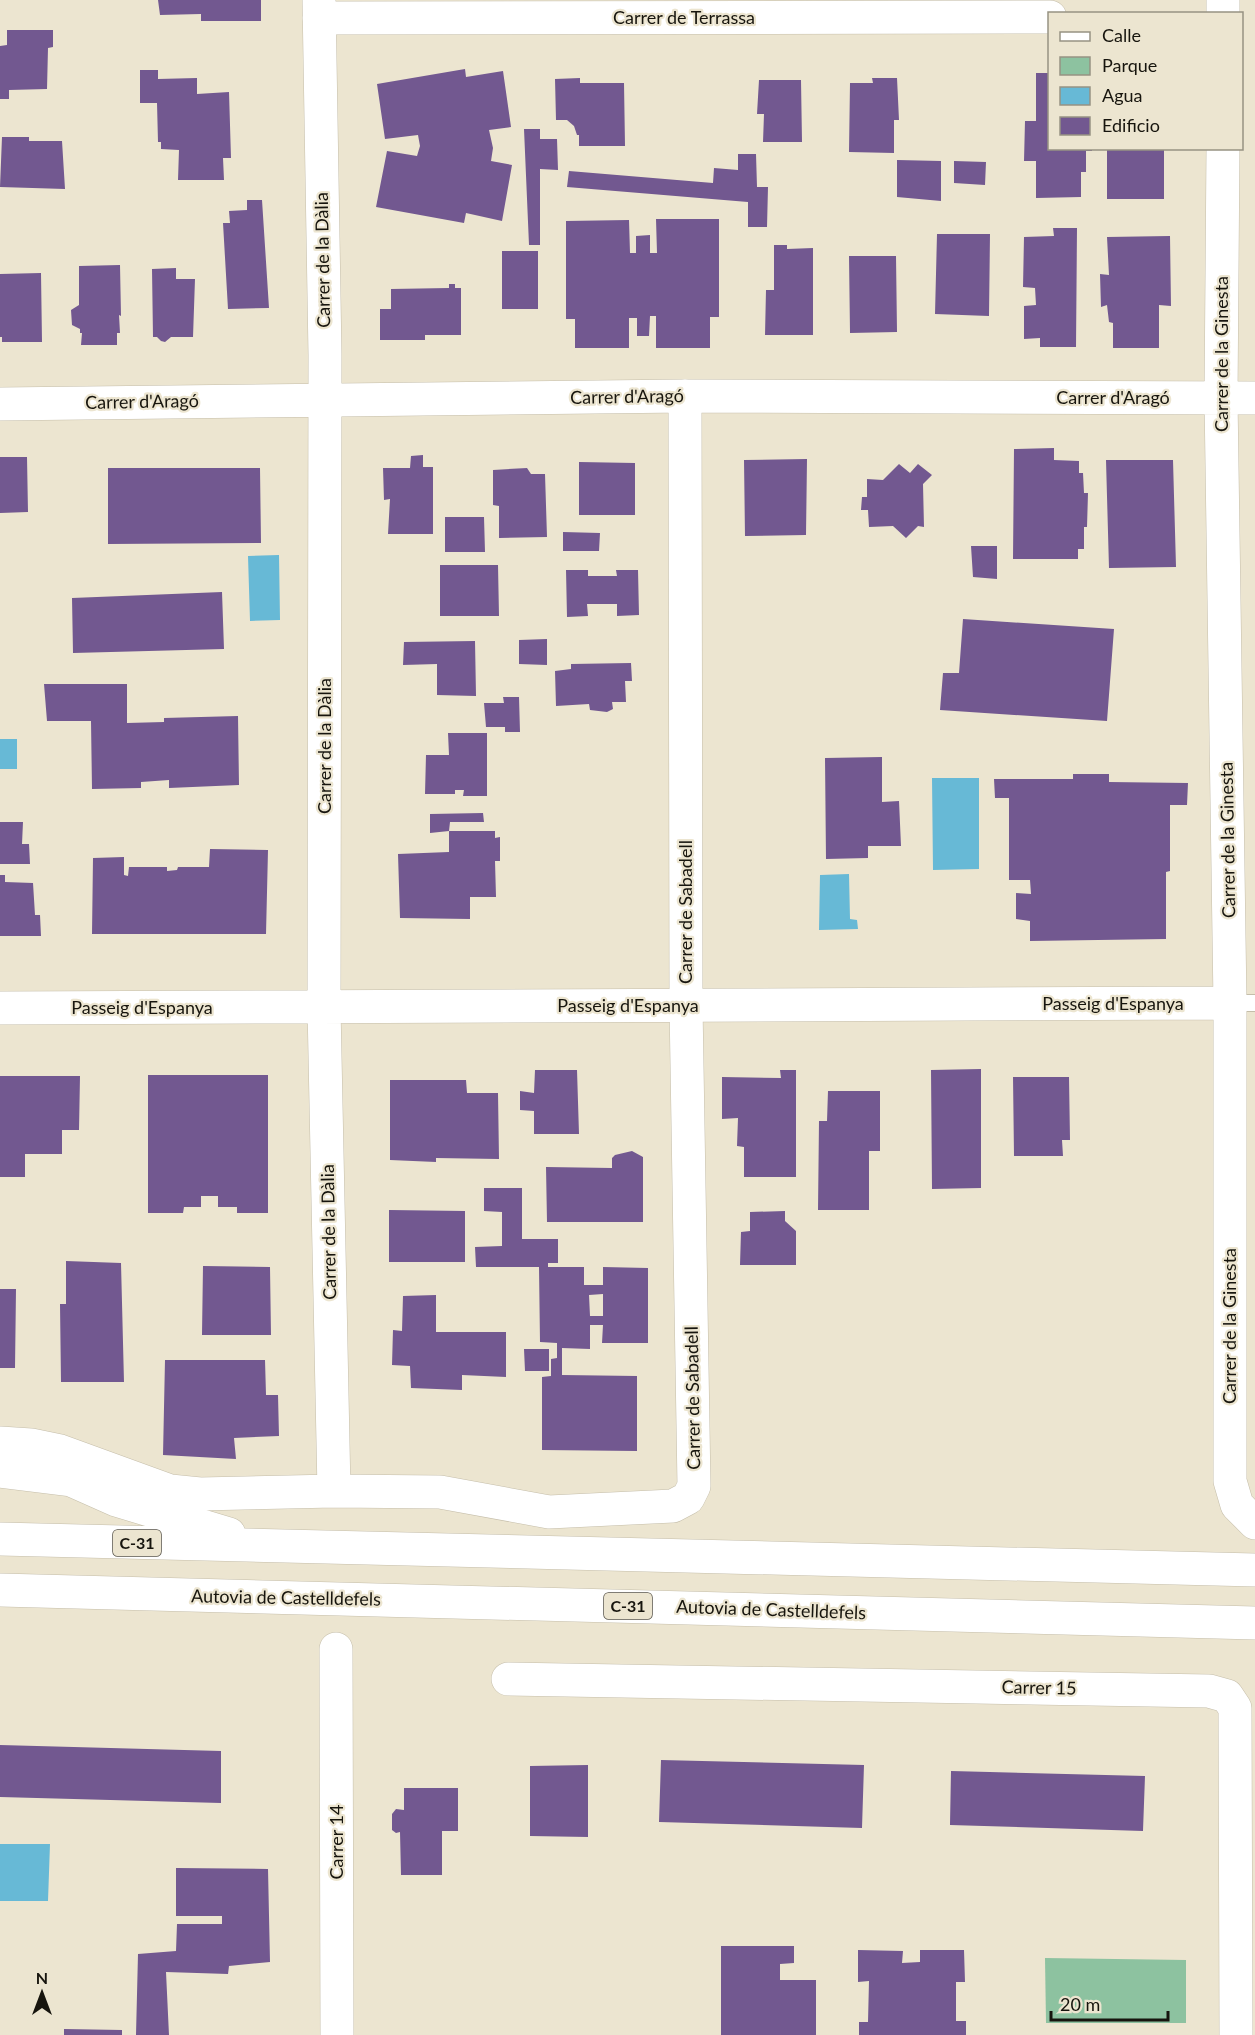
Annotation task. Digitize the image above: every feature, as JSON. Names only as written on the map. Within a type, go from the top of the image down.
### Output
[{"type":"main road","name":"Carrer de Terrassa","points":[[319,9],[769,9],[1048,17]]},
{"type":"main road","name":"Carrer de la Dàlia","points":[[319,9],[325,400],[324,1007],[334,1491]]},
{"type":"main road","name":"Carrer de la Ginesta","points":[[1223,150],[1221,398],[1242,1003],[1230,1481],[1237,1505],[1255,1523]]},
{"type":"main road","name":"Carrer d'Aragó","points":[[0,404],[685,396],[1255,398]]},
{"type":"main road","name":"Carrer de Sabadell","points":[[334,1491],[440,1492],[549,1512],[673,1506],[688,1498],[694,1486],[686,1005],[685,396]]},
{"type":"main road","name":"Passeig d'Espanya","points":[[0,1008],[1242,1003]]},
{"type":"main road","points":[[0,1443],[31,1445],[60,1451],[170,1491],[200,1494],[334,1491]]},
{"type":"main road","points":[[0,1471],[39,1474],[71,1480],[116,1500],[274,1547]]},
{"type":"main road","name":"C-31","points":[[0,1539],[1255,1570]]},
{"type":"main road","name":"Autovia de Castelldefels","points":[[0,1590],[1255,1623]]},
{"type":"main road","name":"Carrer 14","points":[[336,1649],[337,2035]]},
{"type":"main road","name":"Carrer 15","points":[[508,1679],[1209,1691],[1227,1696],[1235,1708],[1236,2035]]},
{"type":"green space","points":[[1045,1958],[1186,1960],[1186,2023],[1046,2023]]},
{"type":"water","points":[[279,555],[280,620],[250,621],[248,556]]},
{"type":"water","points":[[0,739],[17,739],[17,769],[0,769]]},
{"type":"water","points":[[932,778],[979,778],[979,869],[933,870]]},
{"type":"water","points":[[849,874],[850,919],[857,920],[858,929],[819,930],[820,875]]},
{"type":"water","points":[[0,1844],[50,1844],[48,1901],[0,1901]]},
{"type":"building","points":[[158,0],[261,0],[261,21],[201,21],[201,14],[160,15]]},
{"type":"building","points":[[7,30],[53,30],[53,47],[48,48],[47,89],[9,90],[9,99],[0,99],[0,46],[7,45]]},
{"type":"building","points":[[465,69],[466,77],[503,71],[511,127],[489,130],[493,148],[491,161],[512,165],[502,221],[466,213],[464,223],[376,207],[387,151],[417,156],[420,146],[418,135],[385,139],[377,84]]},
{"type":"building","points":[[140,70],[158,70],[158,79],[197,78],[197,94],[229,92],[231,158],[223,158],[224,180],[178,180],[179,150],[161,149],[161,142],[158,142],[157,103],[140,103]]},
{"type":"building","points":[[1036,73],[1048,73],[1048,150],[1092,150],[1086,151],[1086,172],[1081,172],[1081,197],[1036,198],[1036,161],[1024,161],[1025,121],[1036,121]]},
{"type":"building","points":[[580,78],[580,83],[624,83],[625,146],[579,146],[579,135],[574,126],[567,120],[556,120],[555,79]]},
{"type":"building","points":[[872,78],[897,78],[899,120],[894,120],[894,153],[849,152],[850,83],[873,83]]},
{"type":"building","points":[[759,80],[801,80],[802,142],[763,142],[764,114],[757,114]]},
{"type":"building","points":[[524,129],[540,129],[540,139],[557,139],[558,170],[540,169],[540,245],[529,245]]},
{"type":"building","points":[[2,137],[29,137],[29,141],[62,141],[65,189],[0,187]]},
{"type":"building","points":[[1107,150],[1164,150],[1164,199],[1107,199]]},
{"type":"building","points":[[738,154],[756,154],[757,187],[768,187],[767,227],[748,227],[748,202],[567,187],[569,171],[713,183],[714,168],[738,170]]},
{"type":"building","points":[[897,160],[941,161],[941,201],[897,197]]},
{"type":"building","points":[[954,161],[986,162],[985,185],[954,183]]},
{"type":"building","points":[[247,200],[262,200],[269,308],[228,309],[223,223],[230,223],[229,211],[247,210]]},
{"type":"building","points":[[656,219],[719,219],[719,317],[710,317],[710,348],[656,348],[656,316],[650,316],[649,336],[637,336],[637,318],[629,318],[629,348],[575,348],[575,319],[566,319],[566,221],[629,220],[630,253],[636,253],[636,236],[650,235],[650,253],[657,253]]},
{"type":"building","points":[[1053,228],[1077,228],[1076,347],[1040,347],[1040,338],[1024,339],[1024,306],[1036,305],[1035,288],[1023,287],[1024,237],[1054,236]]},
{"type":"building","points":[[937,234],[990,234],[989,316],[935,314]]},
{"type":"building","points":[[1170,236],[1171,306],[1159,305],[1159,348],[1113,348],[1113,323],[1109,322],[1107,305],[1101,307],[1100,274],[1109,275],[1107,237]]},
{"type":"building","points":[[774,245],[787,245],[787,249],[813,248],[813,335],[765,335],[766,290],[774,290]]},
{"type":"building","points":[[502,251],[538,251],[538,309],[502,309]]},
{"type":"building","points":[[849,256],[896,256],[897,332],[850,333]]},
{"type":"building","points":[[120,265],[121,316],[119,315],[120,333],[117,333],[117,345],[81,345],[82,333],[80,329],[72,325],[71,310],[79,305],[79,266]]},
{"type":"building","points":[[176,268],[176,279],[195,279],[193,337],[171,337],[165,342],[153,337],[152,269]]},
{"type":"building","points":[[41,273],[42,342],[2,342],[2,337],[0,337],[0,274]]},
{"type":"building","points":[[449,284],[455,284],[455,288],[461,288],[461,335],[425,335],[425,340],[380,340],[380,309],[391,309],[391,289],[449,288]]},
{"type":"building","points":[[1054,448],[1054,460],[1079,461],[1079,473],[1083,473],[1084,493],[1088,493],[1084,549],[1078,549],[1078,559],[1013,559],[1014,449]]},
{"type":"building","points":[[423,455],[423,467],[433,467],[433,534],[388,534],[390,499],[384,500],[383,468],[410,468],[411,456]]},
{"type":"building","points":[[0,457],[27,457],[28,512],[0,513]]},
{"type":"building","points":[[807,459],[806,535],[745,536],[744,460]]},
{"type":"building","points":[[1106,460],[1173,460],[1176,567],[1109,568]]},
{"type":"building","points":[[579,462],[635,463],[635,515],[579,515]]},
{"type":"building","points":[[899,464],[910,473],[918,464],[932,475],[923,484],[924,527],[918,526],[906,538],[893,526],[869,527],[868,510],[861,510],[862,497],[867,497],[867,479],[883,480]]},
{"type":"building","points":[[108,468],[260,468],[261,543],[108,544]]},
{"type":"building","points":[[527,468],[531,474],[545,474],[547,537],[499,538],[499,506],[493,505],[493,470]]},
{"type":"building","points":[[445,517],[484,517],[485,552],[445,552]]},
{"type":"building","points":[[563,532],[600,533],[599,551],[563,551]]},
{"type":"building","points":[[971,546],[997,546],[997,579],[973,577]]},
{"type":"building","points":[[440,565],[498,565],[499,616],[440,616]]},
{"type":"building","points":[[566,570],[588,570],[588,576],[617,576],[616,570],[638,570],[639,615],[617,616],[617,604],[587,604],[588,616],[567,617]]},
{"type":"building","points":[[222,592],[224,649],[73,653],[72,598]]},
{"type":"building","points":[[963,619],[1114,629],[1107,721],[940,710],[943,673],[959,673]]},
{"type":"building","points":[[547,639],[547,665],[519,664],[519,640]]},
{"type":"building","points":[[475,641],[476,696],[437,695],[437,664],[403,665],[404,642]]},
{"type":"building","points":[[631,663],[632,681],[625,681],[626,702],[612,702],[613,709],[607,712],[590,710],[589,704],[556,706],[555,671],[571,669],[571,664]]},
{"type":"building","points":[[44,684],[127,684],[127,723],[164,722],[164,718],[238,716],[239,785],[169,788],[169,780],[141,782],[141,788],[92,789],[91,721],[47,721]]},
{"type":"building","points":[[503,697],[519,697],[520,732],[505,732],[505,727],[486,727],[484,703],[504,703]]},
{"type":"building","points":[[448,733],[487,733],[487,796],[463,796],[464,790],[455,790],[455,794],[425,794],[426,755],[449,755]]},
{"type":"building","points":[[882,757],[882,802],[899,801],[901,846],[868,846],[868,858],[826,859],[825,758]]},
{"type":"building","points":[[1073,774],[1109,774],[1109,782],[1188,783],[1187,805],[1170,805],[1170,871],[1166,872],[1166,939],[1030,941],[1030,921],[1016,919],[1016,893],[1031,894],[1030,880],[1009,880],[1009,798],[995,798],[994,779],[1073,779]]},
{"type":"building","points":[[483,813],[484,822],[450,822],[449,831],[430,833],[430,814]]},
{"type":"building","points":[[0,822],[23,822],[22,844],[29,844],[30,864],[0,864]]},
{"type":"building","points":[[449,831],[495,831],[495,838],[500,837],[500,861],[495,861],[496,897],[470,897],[470,919],[400,918],[398,854],[449,852]]},
{"type":"building","points":[[210,849],[268,850],[266,934],[92,934],[93,858],[124,857],[124,875],[128,876],[129,867],[167,867],[167,871],[177,870],[178,867],[209,867]]},
{"type":"building","points":[[0,875],[5,875],[5,882],[33,883],[35,915],[40,915],[41,936],[0,936]]},
{"type":"building","points":[[981,1069],[981,1188],[932,1189],[931,1070]]},
{"type":"building","points":[[535,1070],[577,1070],[579,1134],[534,1134],[534,1111],[520,1110],[520,1091],[534,1093]]},
{"type":"building","points":[[780,1070],[796,1070],[796,1177],[744,1177],[744,1147],[737,1146],[738,1118],[722,1119],[722,1077],[781,1078]]},
{"type":"building","points":[[148,1075],[268,1075],[268,1213],[237,1213],[237,1207],[218,1207],[218,1196],[201,1196],[201,1207],[184,1207],[183,1213],[148,1213]]},
{"type":"building","points":[[0,1076],[80,1076],[79,1130],[62,1130],[62,1154],[25,1154],[25,1177],[0,1177]]},
{"type":"building","points":[[1013,1077],[1069,1077],[1070,1140],[1062,1140],[1063,1156],[1014,1156]]},
{"type":"building","points":[[390,1080],[466,1080],[467,1093],[498,1093],[499,1159],[436,1158],[436,1162],[390,1160]]},
{"type":"building","points":[[828,1091],[880,1091],[880,1151],[869,1151],[869,1210],[818,1210],[819,1121],[827,1121]]},
{"type":"building","points":[[632,1151],[643,1157],[643,1222],[547,1222],[546,1167],[612,1168],[612,1158],[615,1155]]},
{"type":"building","points":[[484,1188],[522,1188],[522,1239],[558,1239],[558,1263],[548,1263],[548,1267],[584,1267],[584,1285],[603,1285],[603,1267],[648,1268],[648,1343],[602,1343],[603,1325],[590,1325],[590,1349],[562,1348],[562,1375],[637,1376],[637,1451],[542,1450],[542,1377],[551,1376],[551,1359],[557,1358],[557,1343],[540,1342],[539,1267],[476,1267],[475,1247],[502,1246],[502,1212],[484,1211]],"holes":[[[603,1294],[603,1316],[590,1316],[589,1295]]]},
{"type":"building","points":[[389,1210],[465,1211],[465,1262],[389,1262]]},
{"type":"building","points":[[785,1211],[785,1221],[796,1231],[796,1265],[740,1265],[741,1232],[750,1231],[750,1212]]},
{"type":"building","points":[[66,1261],[121,1263],[124,1382],[61,1382],[60,1304],[66,1304]]},
{"type":"building","points":[[203,1266],[270,1267],[271,1335],[202,1335]]},
{"type":"building","points":[[0,1289],[16,1289],[15,1368],[0,1368]]},
{"type":"building","points":[[436,1295],[436,1332],[506,1332],[506,1377],[462,1375],[462,1390],[411,1388],[410,1366],[392,1365],[393,1330],[402,1331],[403,1296]]},
{"type":"building","points":[[524,1349],[549,1349],[549,1371],[525,1371]]},
{"type":"building","points":[[165,1360],[265,1360],[266,1395],[278,1395],[279,1436],[234,1438],[236,1459],[163,1455]]},
{"type":"building","points":[[0,1745],[221,1751],[221,1803],[0,1797]]},
{"type":"building","points":[[661,1760],[864,1765],[862,1828],[659,1822]]},
{"type":"building","points":[[588,1765],[588,1837],[530,1836],[530,1766]]},
{"type":"building","points":[[951,1771],[1145,1776],[1143,1831],[950,1825]]},
{"type":"building","points":[[404,1788],[458,1788],[458,1831],[442,1831],[442,1875],[401,1875],[400,1832],[396,1833],[392,1830],[392,1814],[396,1809],[404,1810]]},
{"type":"building","points":[[176,1868],[268,1869],[270,1962],[229,1966],[228,1974],[166,1972],[169,2035],[136,2035],[138,1954],[176,1951],[177,1924],[222,1924],[222,1916],[176,1916]]},
{"type":"building","points":[[721,1946],[794,1946],[794,1963],[780,1964],[780,1980],[816,1980],[816,2035],[721,2035]]},
{"type":"building","points":[[858,1950],[903,1951],[902,1963],[920,1962],[920,1950],[964,1950],[965,1982],[956,1982],[956,2021],[966,2021],[966,2035],[859,2035],[859,2022],[868,2022],[869,1981],[858,1982]]},
{"type":"building","points":[[64,2029],[122,2030],[122,2035],[64,2035]]}]
